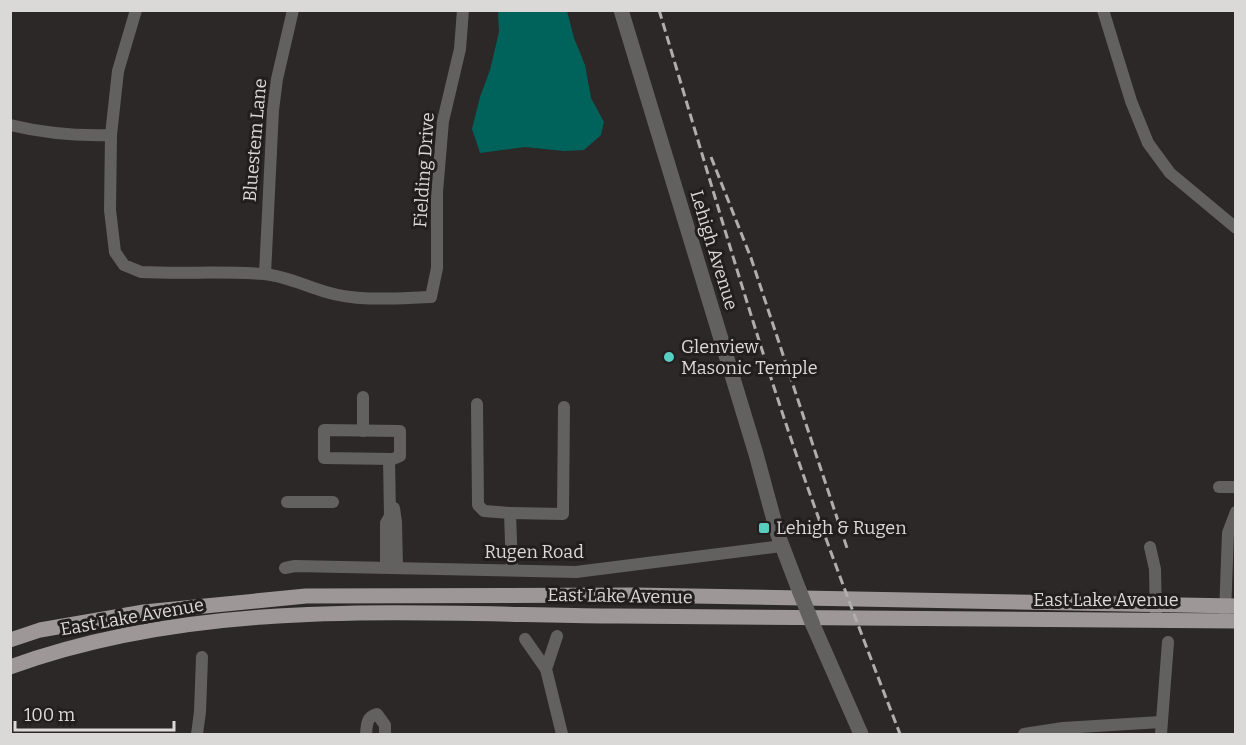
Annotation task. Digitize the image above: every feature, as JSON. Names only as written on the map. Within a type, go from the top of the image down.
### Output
[{"type":"main road","name":"East Lake Avenue","points":[[10,640],[40,630],[144,612],[306,596],[635,595],[1155,604],[1230,613]]},
{"type":"main road","name":"East Lake Avenue","points":[[10,667],[54,651],[148,631],[268,616],[313,613],[1156,620],[1230,613]]},
{"type":"street","points":[[136,10],[118,71],[111,135],[111,232],[115,252],[124,265],[141,272],[265,274]]},
{"type":"street","name":"Bluestem Lane","points":[[265,274],[273,110],[277,79],[293,10]]},
{"type":"street","name":"Fielding Drive","points":[[265,274],[351,297],[431,297],[437,268],[437,192],[443,121],[460,49],[463,10]]},
{"type":"street","name":"Lehigh Avenue","points":[[621,10],[782,546],[813,625],[861,735]]},
{"type":"street","points":[[1103,10],[1131,101],[1148,143],[1170,173],[1236,228]]},
{"type":"street","points":[[10,124],[54,133],[111,135]]},
{"type":"street","points":[[363,397],[363,431]]},
{"type":"street","points":[[477,404],[478,505],[484,511],[510,513],[563,514],[564,407]]},
{"type":"street","points":[[324,430],[399,431],[400,456],[391,459],[324,458],[324,430]]},
{"type":"street","points":[[391,459],[391,567]]},
{"type":"street","points":[[1219,487],[1236,487]]},
{"type":"street","points":[[287,502],[333,502]]},
{"type":"street","points":[[1230,613],[1228,533],[1236,512]]},
{"type":"street","points":[[510,513],[512,570]]},
{"type":"street","name":"Rugen Road","points":[[285,568],[295,566],[391,567],[576,572],[782,546]]},
{"type":"street","points":[[1150,547],[1155,569],[1156,620]]},
{"type":"street","points":[[546,669],[557,636]]},
{"type":"street","points":[[525,639],[546,669],[562,735]]},
{"type":"street","points":[[1024,735],[1063,728],[1161,728],[1168,642]]},
{"type":"street","points":[[197,735],[202,657]]},
{"type":"street","points":[[366,735],[367,721],[371,716],[377,714],[385,725],[385,735]]},
{"type":"water","points":[[498,11],[567,11],[574,38],[585,65],[591,98],[604,122],[601,135],[584,150],[564,151],[525,147],[480,153],[472,129],[499,32]]},
{"type":"railway","points":[[659,10],[739,277],[790,436],[857,623],[900,734]]},
{"type":"railway","points":[[711,157],[751,258],[847,548]]},
{"type":"place","name":"Glenview Masonic Temple","points":[[669,357]]},
{"type":"place","name":"Lehigh & Rugen","points":[[764,528]]}]
